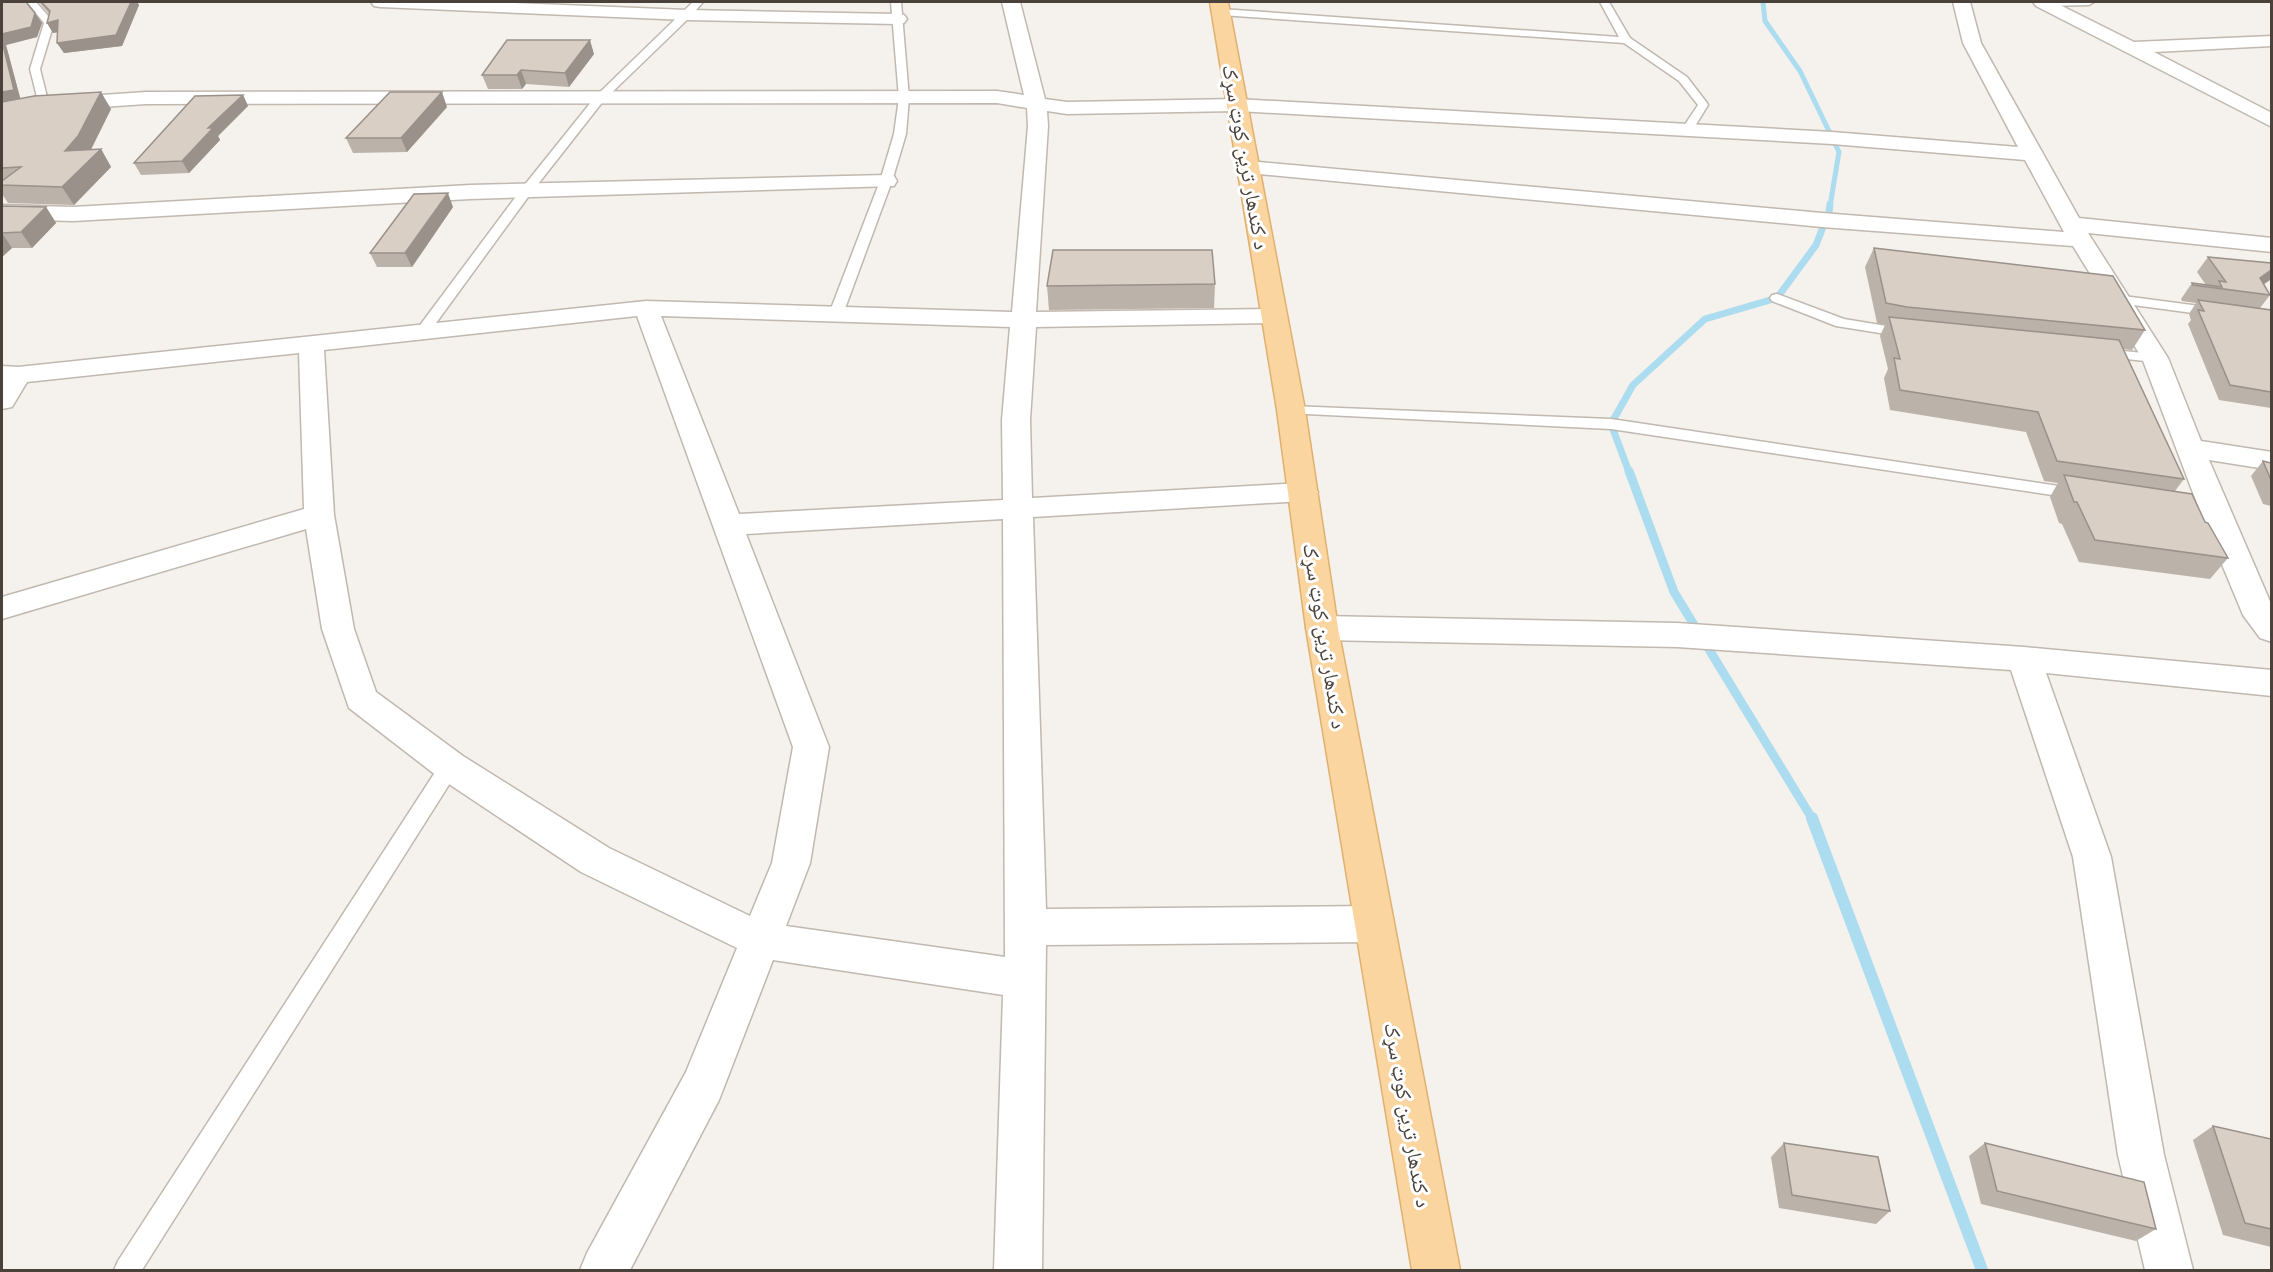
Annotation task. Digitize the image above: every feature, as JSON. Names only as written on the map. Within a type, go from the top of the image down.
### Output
[{"type":"main road","name":"د کندهار ترين کوټ سړک","points":[[1220,7],[1291,410],[1322,628],[1436,1270]]},
{"type":"street","points":[[380,2],[897,10]]},
{"type":"street","points":[[1011,2],[1036,104],[1038,126],[1016,420],[1026,927],[1018,1270]]},
{"type":"street","points":[[1962,2],[1971,44],[2076,232],[2155,358],[2192,448],[2210,513],[2259,615],[2271,630]]},
{"type":"street","points":[[2044,2],[2271,121]]},
{"type":"street","points":[[2132,48],[2271,40]]},
{"type":"street","points":[[2,112],[44,105],[146,98],[997,97],[1067,108],[1236,105],[1688,129],[2033,154]]},
{"type":"street","points":[[1248,167],[1834,220],[2076,232],[2271,245]]},
{"type":"street","points":[[2,212],[73,214],[527,190],[886,181]]},
{"type":"street","points":[[2,401],[10,375],[646,308],[1024,320],[1274,316]]},
{"type":"street","points":[[604,1270],[703,1085],[791,863],[811,747],[646,308]]},
{"type":"street","points":[[311,343],[319,515],[338,629],[361,699],[450,766],[595,860],[760,940],[1025,979]]},
{"type":"street","points":[[2192,448],[2271,461]]},
{"type":"street","points":[[728,525],[1303,492]]},
{"type":"street","points":[[2,608],[319,515]]},
{"type":"street","points":[[1322,628],[1677,634],[2024,659],[2271,683]]},
{"type":"street","points":[[2024,659],[2092,857],[2141,1155],[2169,1270]]},
{"type":"street","points":[[1026,927],[1373,924]]},
{"type":"lane","points":[[32,2],[49,23],[35,69],[44,105]]},
{"type":"lane","points":[[1605,2],[1626,40],[1683,80],[1703,105],[1688,129]]},
{"type":"lane","points":[[2044,2],[2089,2]]},
{"type":"lane","points":[[1220,7],[1626,40]]},
{"type":"lane","points":[[423,331],[527,190],[600,98],[692,8]]},
{"type":"lane","points":[[836,314],[886,181],[900,134],[904,98],[897,10]]},
{"type":"lane","points":[[1777,298],[1841,323],[1920,335]]},
{"type":"lane","points":[[2116,299],[2227,314]]},
{"type":"lane","points":[[2084,351],[2155,358]]},
{"type":"lane","points":[[1291,410],[1611,424],[2097,496]]},
{"type":"lane","points":[[127,1270],[450,766]]},
{"type":"building","points":[[2,2],[26,2],[35,13],[31,27],[2,34]]},
{"type":"building","points":[[41,2],[131,2],[116,35],[57,43],[58,20],[47,23],[50,11]]},
{"type":"building","points":[[507,40],[590,40],[565,73],[521,70],[517,75],[482,75]]},
{"type":"building","points":[[2,41],[14,90],[2,92]]},
{"type":"building","points":[[101,92],[78,136],[65,151],[101,149],[62,187],[2,185],[2,181],[21,167],[2,168],[2,102],[34,96]]},
{"type":"building","points":[[390,92],[442,92],[401,138],[346,138]]},
{"type":"building","points":[[243,95],[208,128],[213,128],[182,161],[134,163],[195,96]]},
{"type":"building","points":[[448,193],[405,253],[370,253],[414,194]]},
{"type":"building","points":[[2,206],[46,207],[21,232],[2,233]]},
{"type":"building","points":[[1874,248],[2113,276],[2145,330],[1907,307],[1886,303]]},
{"type":"building","points":[[1053,250],[1212,250],[1215,284],[1047,286]]},
{"type":"building","points":[[2208,257],[2271,263],[2271,270],[2260,278],[2270,295],[2193,285],[2192,283],[2222,287],[2219,281],[2226,282]]},
{"type":"building","points":[[2198,300],[2271,310],[2271,392],[2230,385],[2198,310],[2204,311]]},
{"type":"building","points":[[1889,317],[2119,340],[2184,479],[2057,461],[2038,412],[1900,390],[1894,358],[1900,359]]},
{"type":"building","points":[[2263,461],[2271,463],[2271,480]]},
{"type":"building","points":[[2064,475],[2192,494],[2205,522],[2208,523],[2228,558],[2095,540],[2077,502],[2074,502]]},
{"type":"building","points":[[2213,1126],[2271,1139],[2271,1229],[2245,1223]]},
{"type":"building","points":[[1784,1143],[1878,1157],[1890,1211],[1792,1195]]},
{"type":"building","points":[[1985,1143],[2144,1182],[2156,1229],[1997,1191]]},
{"type":"waterway","points":[[1763,2],[1765,21],[1800,71],[1839,152],[1830,206]]},
{"type":"waterway","points":[[1829,212],[1830,204]]},
{"type":"waterway","points":[[1629,472],[1611,424],[1633,385],[1705,319],[1777,298],[1816,245],[1823,227]]},
{"type":"waterway","points":[[1629,471],[1674,592],[1812,819]]},
{"type":"waterway","points":[[1812,819],[1982,1270]]}]
